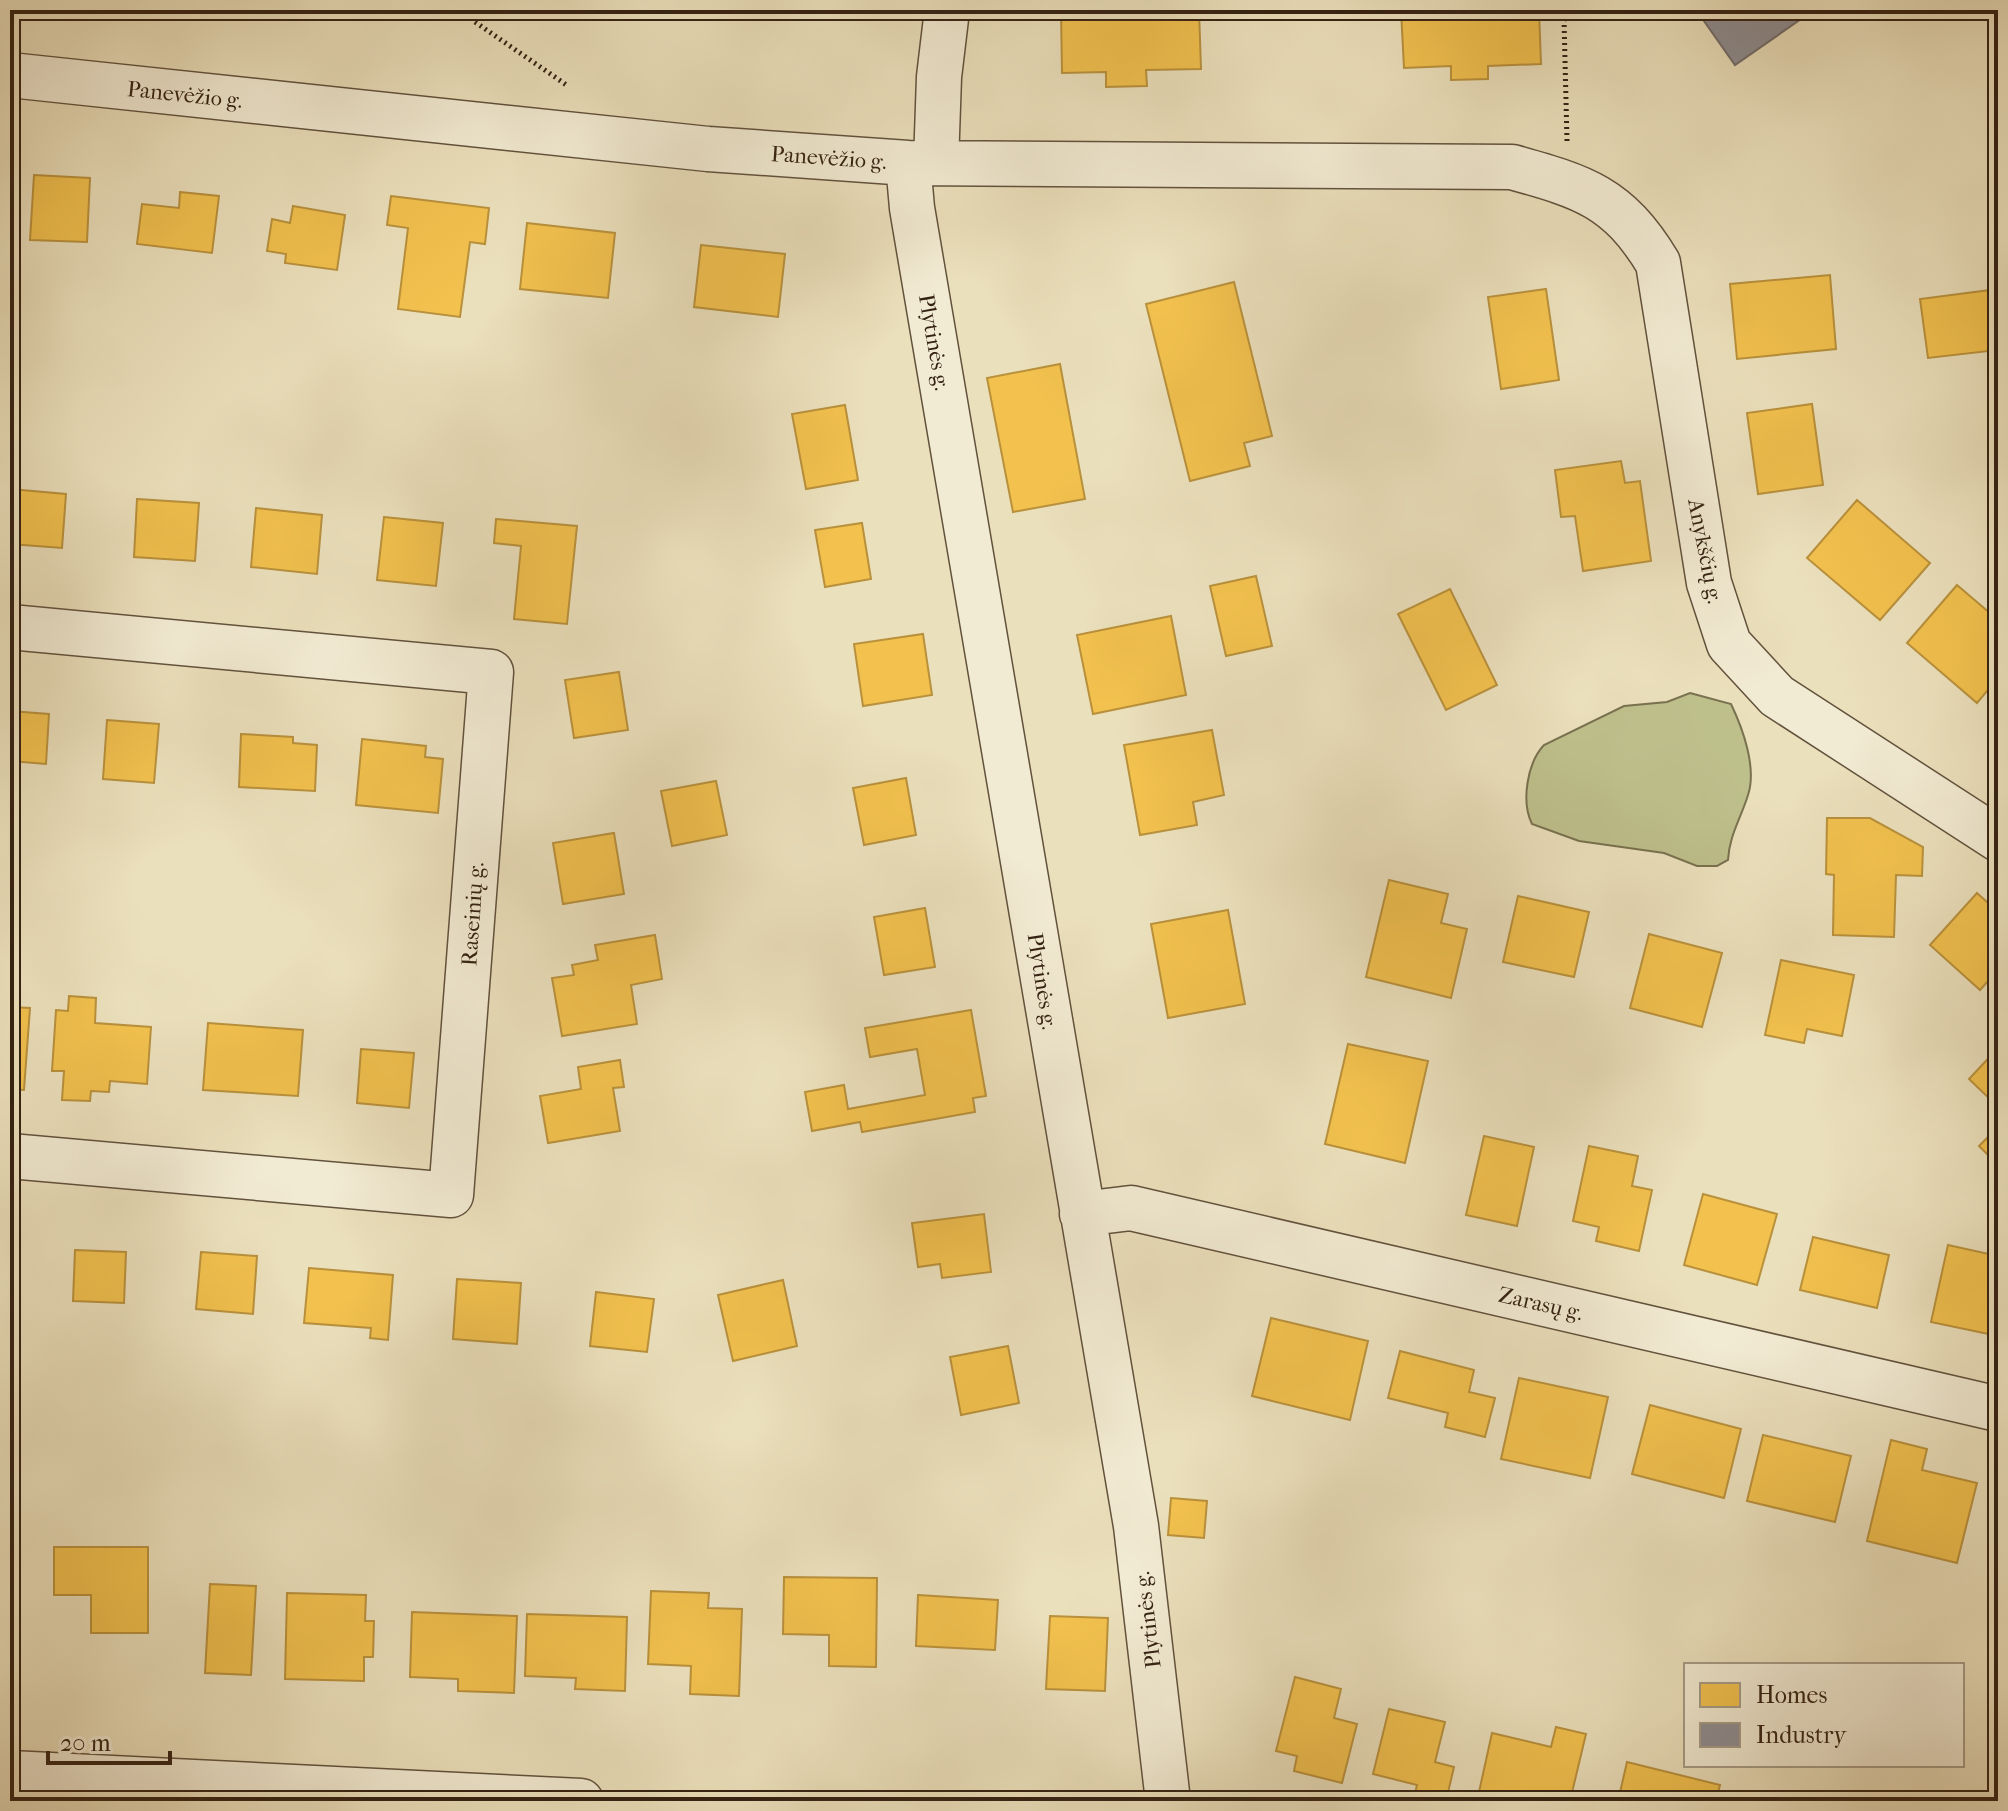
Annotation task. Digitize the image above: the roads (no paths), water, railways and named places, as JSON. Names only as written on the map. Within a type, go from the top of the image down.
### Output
[{"type":"street","name":"Plytinės g.","points":[[947,10],[939,77],[912,208],[1136,1526],[1168,1801]]},
{"type":"street","name":"Panevėžio g.","points":[[10,75],[708,149],[922,163],[1512,167],[1581,186],[1636,227]]},
{"type":"street","name":"Anykščių g.","points":[[1636,227],[1658,263],[1709,583],[1729,644],[1777,696],[1998,839]]},
{"type":"street","name":"Raseinių g.","points":[[10,627],[491,672],[451,1195],[10,1156]]},
{"type":"street","name":"Zarasų g.","points":[[1082,1214],[1131,1208],[1998,1409]]},
{"type":"street","points":[[10,1773],[69,1788],[581,1801]]}]
